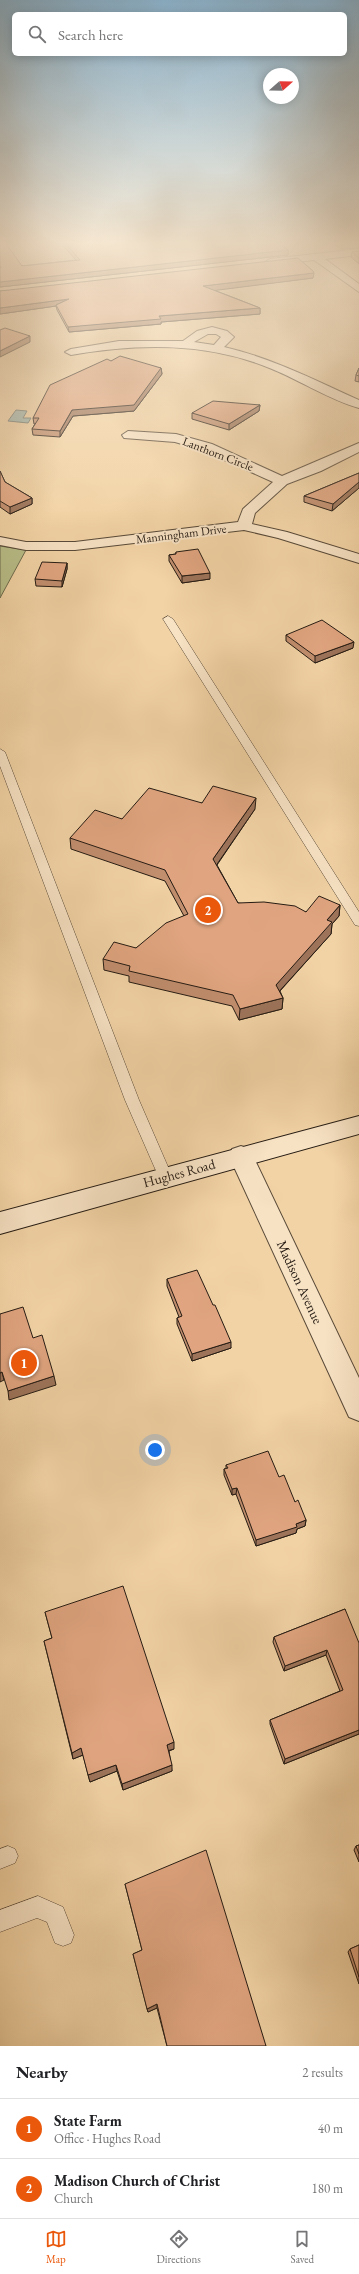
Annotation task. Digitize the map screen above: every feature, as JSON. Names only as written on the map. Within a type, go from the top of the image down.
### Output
[{"type":"street","points":[[187,344],[195,336]]},
{"type":"street","points":[[217,348],[228,338],[227,336]]},
{"type":"street","points":[[71,352],[104,345],[139,342],[187,344],[217,348],[262,361],[359,404]]},
{"type":"street","name":"Lanthorn Circle","points":[[128,435],[176,438],[192,442],[207,447],[282,481]]},
{"type":"street","points":[[244,526],[248,512],[282,481],[316,468],[359,447]]},
{"type":"street","name":"Manningham Drive","points":[[0,541],[26,546],[75,546],[244,526],[282,534],[359,559]]},
{"type":"street","name":"Hughes Road","points":[[0,1224],[165,1176],[359,1124]]},
{"type":"street","name":"Madison Avenue","points":[[241,1156],[359,1408]]},
{"type":"lane","points":[[168,619],[359,922]]},
{"type":"lane","points":[[0,752],[132,1100],[165,1176]]},
{"type":"lane","points":[[0,1921],[38,1907],[55,1915],[63,1935]]},
{"type":"green space","points":[[0,546],[26,550],[0,598]]},
{"type":"water","points":[[16,410],[27,411],[23,418],[31,418],[28,423],[8,421]]},
{"type":"building","points":[[0,336],[29,336],[0,351]]},
{"type":"building","points":[[120,356],[161,368],[134,405],[72,410],[60,431],[32,429],[39,418],[33,418],[50,385],[107,359],[111,361]]},
{"type":"building","points":[[359,368],[359,376],[356,375]]},
{"type":"building","points":[[213,401],[260,405],[229,424],[192,413]]},
{"type":"building","points":[[0,471],[5,482],[32,498],[10,507],[0,501]]},
{"type":"building","points":[[359,473],[359,482],[333,504],[304,496]]},
{"type":"building","points":[[198,549],[210,573],[182,576],[169,555],[176,554],[176,552]]},
{"type":"building","points":[[42,562],[67,563],[62,581],[35,579]]},
{"type":"building","points":[[322,620],[354,642],[315,656],[286,635]]},
{"type":"building","points":[[213,786],[256,798],[213,859],[238,903],[264,902],[295,906],[306,912],[319,896],[340,905],[327,920],[332,922],[276,985],[283,998],[240,1009],[233,995],[129,971],[130,966],[103,959],[114,942],[136,948],[166,923],[188,914],[165,870],[70,838],[95,810],[122,819],[149,788],[202,803]]},
{"type":"building","points":[[197,1270],[213,1305],[215,1305],[231,1342],[192,1354],[177,1318],[182,1316],[167,1279]]},
{"type":"building","points":[[23,1307],[33,1338],[42,1335],[54,1376],[8,1391],[2,1372],[0,1373],[0,1314]]},
{"type":"building","points":[[268,1451],[279,1477],[284,1475],[295,1502],[298,1500],[306,1520],[296,1524],[297,1527],[256,1540],[237,1488],[232,1489],[224,1469],[228,1468],[226,1465]]},
{"type":"building","points":[[123,1586],[174,1742],[167,1745],[172,1765],[122,1784],[116,1765],[88,1775],[81,1748],[72,1753],[44,1641],[52,1638],[45,1612]]},
{"type":"building","points":[[345,1609],[359,1643],[359,1730],[285,1759],[270,1720],[343,1690],[327,1650],[285,1666],[274,1637]]},
{"type":"building","points":[[359,1845],[359,1854],[356,1846]]},
{"type":"building","points":[[206,1850],[266,2046],[167,2046],[157,2004],[147,2009],[133,1954],[142,1950],[125,1884]]},
{"type":"building","points":[[359,1945],[359,1977],[350,1949]]},
{"type":"place","name":"Madison Church of Christ","points":[[208,910]]},
{"type":"place","name":"State Farm","points":[[24,1363]]}]
